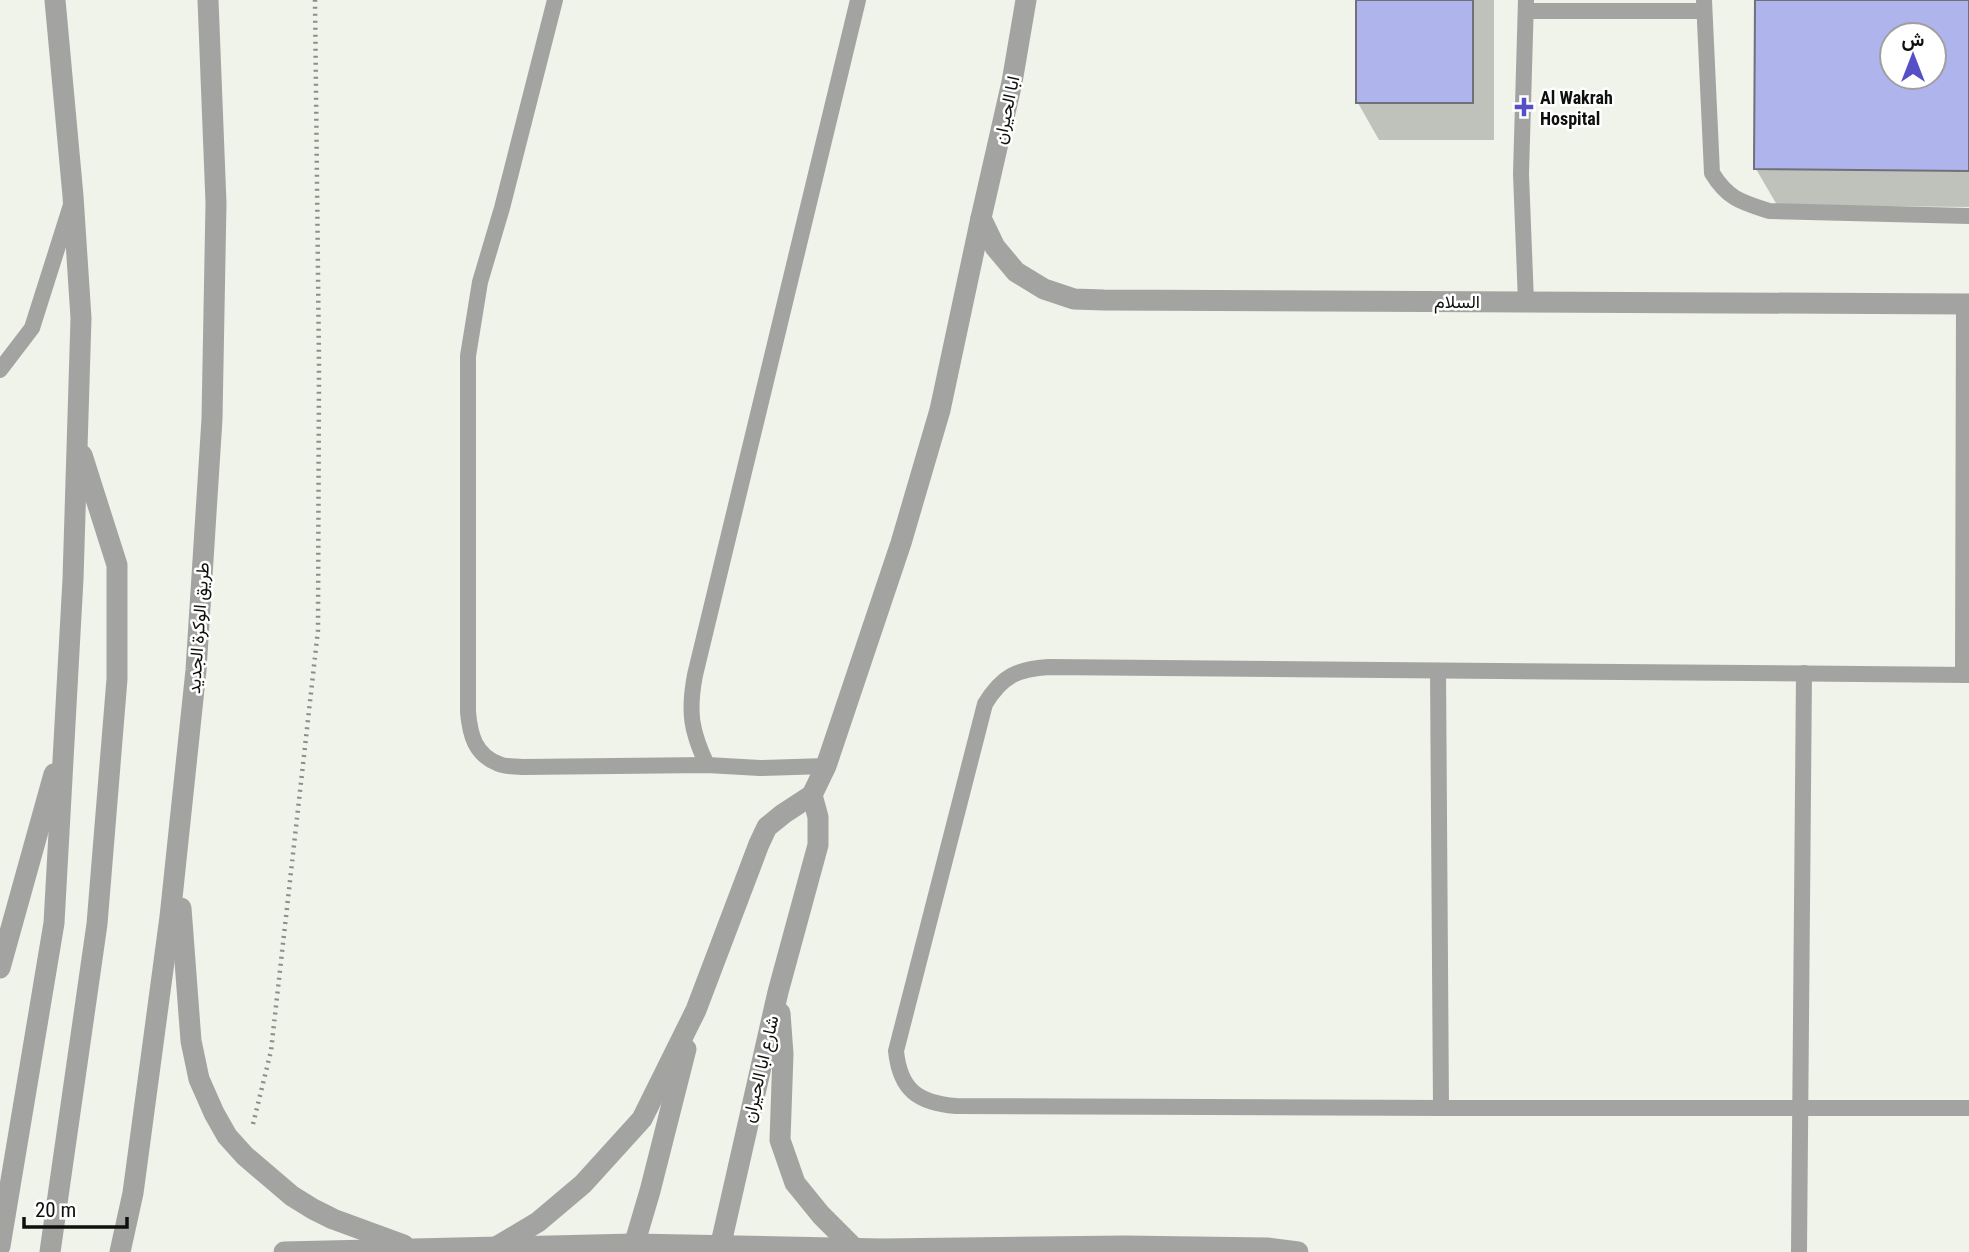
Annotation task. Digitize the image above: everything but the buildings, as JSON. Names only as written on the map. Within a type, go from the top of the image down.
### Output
[{"type":"street","points":[[0,1246],[54,923],[74,579],[81,318],[74,196],[55,0]]},
{"type":"street","name":"طريق الوكرة الجديد","points":[[120,1252],[133,1193],[170,917],[196,670],[212,419],[216,203],[208,0]]},
{"type":"street","name":"ابا الحيران","points":[[812,794],[826,766],[901,543],[937,423],[1013,82],[1026,0]]},
{"type":"street","name":"السلام","points":[[981,218],[995,247],[1016,272],[1044,289],[1074,299],[1966,303]]},
{"type":"street","points":[[50,1252],[97,924],[117,678],[117,565],[77,440]]},
{"type":"street","points":[[0,968],[65,732]]},
{"type":"street","points":[[496,1247],[538,1222],[583,1184],[642,1119],[696,1010],[767,827],[812,794]]},
{"type":"street","name":"شارع ابا الحيران","points":[[720,1248],[778,992],[818,845],[818,817],[812,794]]},
{"type":"street","points":[[177,847],[191,1041],[199,1079],[214,1113],[245,1156],[292,1196],[332,1219],[416,1249]]},
{"type":"street","points":[[778,992],[783,1054],[780,1140],[795,1183],[821,1215],[854,1248]]},
{"type":"street","points":[[638,1249],[696,1010]]},
{"type":"street","points":[[284,1252],[496,1247],[638,1249],[1125,1246],[1267,1248],[1298,1252]]},
{"type":"lane","points":[[555,0],[502,208],[480,282],[468,356],[470,734],[481,753],[500,765],[707,765],[760,768],[826,766]]},
{"type":"lane","points":[[707,765],[697,744],[691,721],[695,674],[858,0]]},
{"type":"lane","points":[[1526,302],[1521,174],[1527,5],[1704,5],[1712,173],[1720,186],[1738,202],[1769,211],[1969,216]]},
{"type":"lane","points":[[0,369],[32,328],[74,196]]},
{"type":"lane","points":[[1966,303],[1966,675],[1049,667],[1018,672],[1004,680],[985,704],[897,1051],[898,1069],[906,1085],[919,1097],[937,1104],[1969,1108]]},
{"type":"lane","points":[[1438,671],[1441,1108]]},
{"type":"lane","points":[[1799,1252],[1804,673]]},
{"type":"path","points":[[245,1156],[271,1051],[318,630],[319,365],[315,0]]},
{"type":"place","name":"Al Wakrah Hospital","points":[[1524,107]]}]
